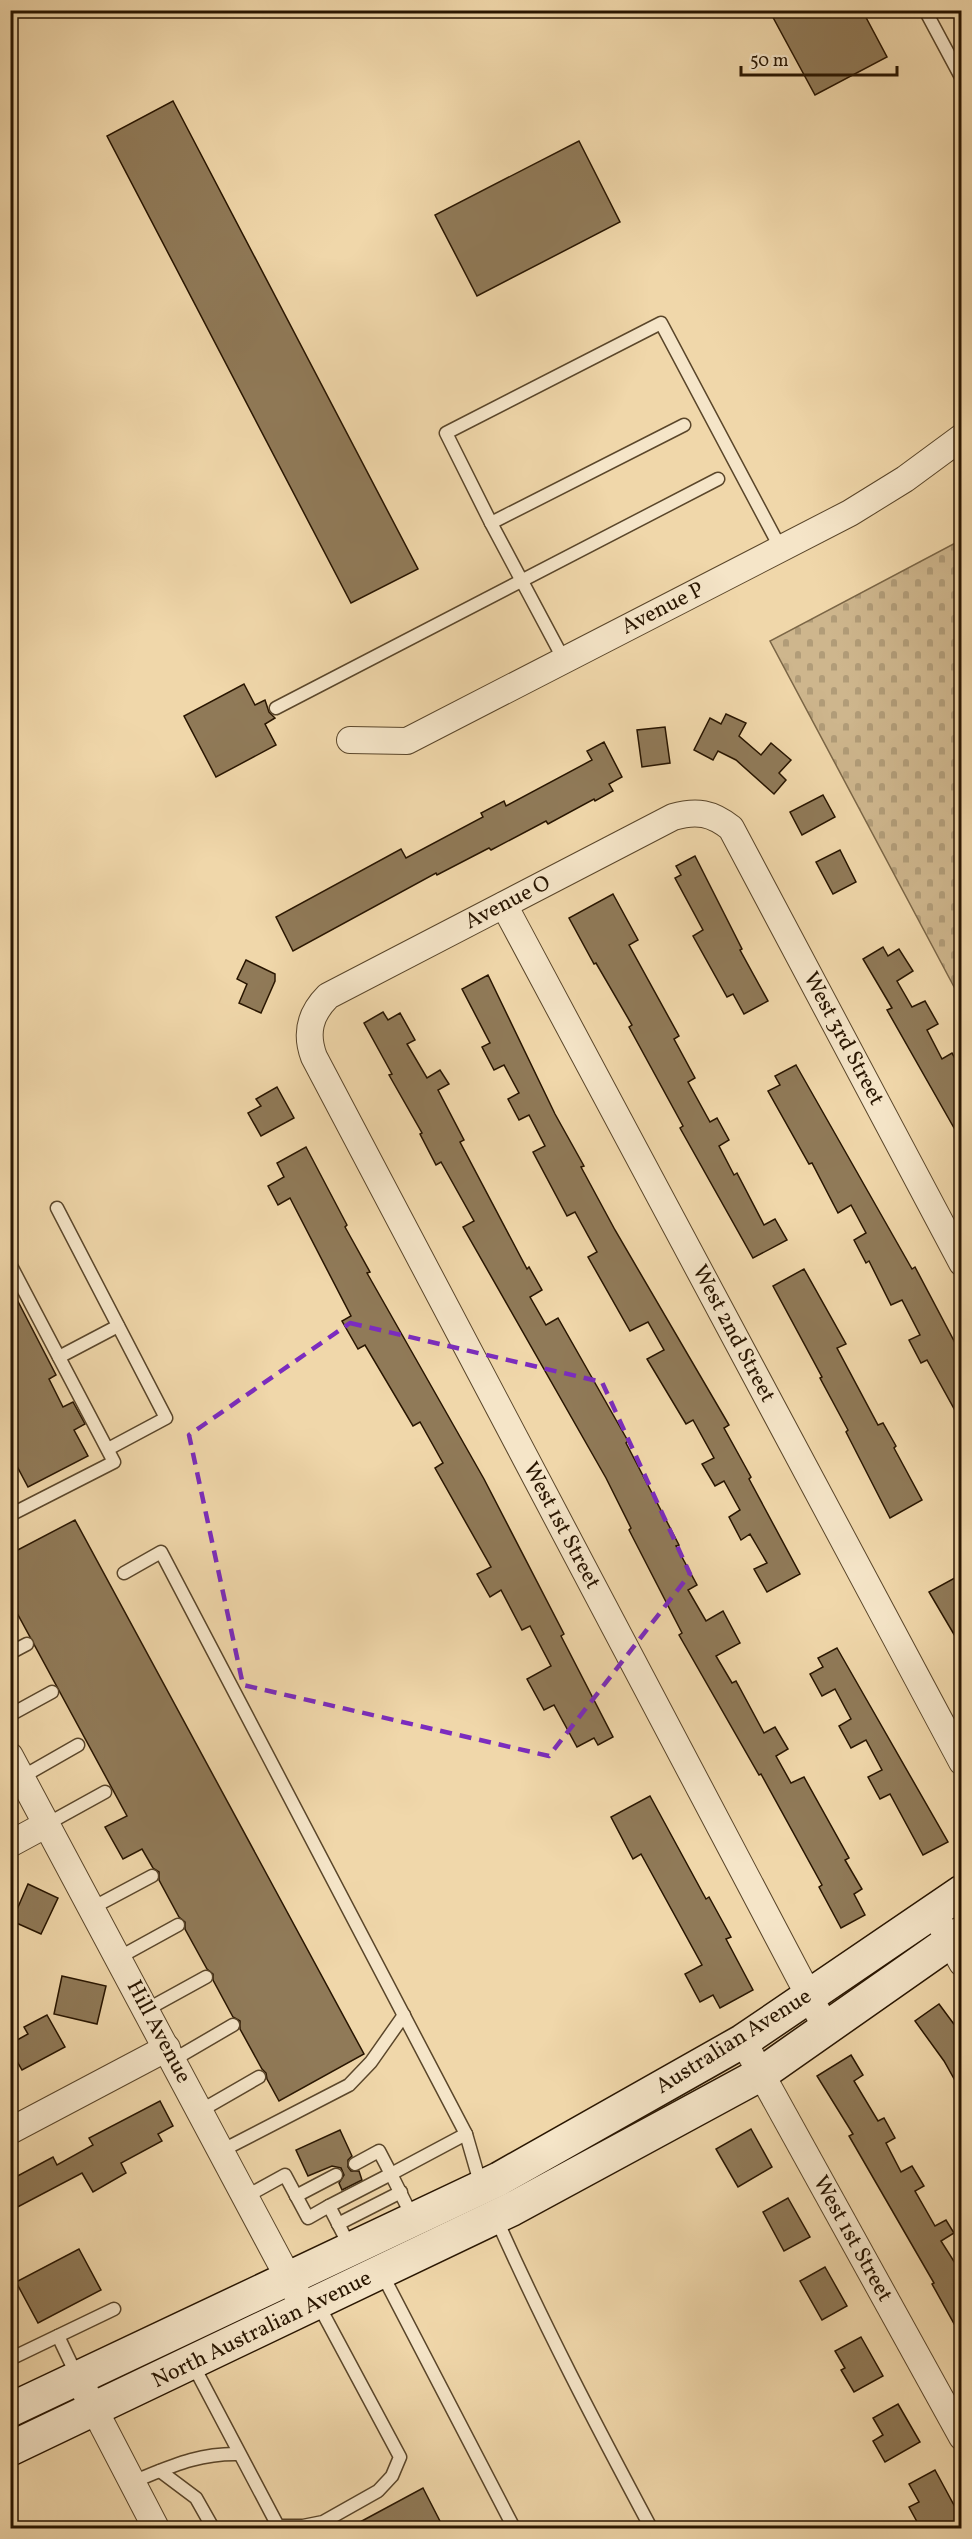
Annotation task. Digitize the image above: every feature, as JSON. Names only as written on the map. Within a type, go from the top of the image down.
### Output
[{"type":"main road","name":"Australian Avenue","points":[[494,2200],[742,2042],[962,1892]]},
{"type":"main road","name":"Australian Avenue","points":[[494,2200],[761,2074],[826,2028],[958,1946]]},
{"type":"main road","name":"North Australian Avenue","points":[[10,2450],[311,2306],[407,2206],[494,2200]]},
{"type":"main road","name":"North Australian Avenue","points":[[10,2410],[288,2279],[494,2200]]},
{"type":"street","name":"Avenue P","points":[[350,740],[406,741],[850,513],[905,479],[962,437]]},
{"type":"street","name":"Avenue O","points":[[310,1020],[317,1007],[328,996],[674,818],[688,813],[703,813],[719,819]]},
{"type":"street","name":"West 3rd Street","points":[[719,819],[731,828],[962,1263]]},
{"type":"street","name":"West 2nd Street","points":[[504,905],[962,1762]]},
{"type":"street","name":"West 1st Street","points":[[310,1020],[309,1043],[314,1057],[826,2028]]},
{"type":"street","name":"Hill Avenue","points":[[16,1766],[288,2279],[311,2306]]},
{"type":"street","points":[[10,1844],[47,1824]]},
{"type":"street","points":[[933,1911],[958,1946]]},
{"type":"street","name":"West 1st Street","points":[[742,2042],[962,2437]]},
{"type":"street","points":[[10,2131],[170,2054]]},
{"type":"street","points":[[78,2378],[156,2529]]},
{"type":"lane","points":[[926,10],[962,79]]},
{"type":"lane","points":[[564,660],[491,524],[446,433],[661,323],[781,549]]},
{"type":"lane","points":[[491,524],[684,425]]},
{"type":"lane","points":[[276,708],[521,579],[718,479]]},
{"type":"lane","points":[[57,1208],[166,1418],[108,1449]]},
{"type":"lane","points":[[10,1264],[114,1462],[12,1511]]},
{"type":"lane","points":[[59,1357],[118,1326]]},
{"type":"lane","points":[[124,1573],[161,1552],[465,2133],[494,2200],[520,2273],[651,2529]]},
{"type":"lane","points":[[10,1653],[27,1644]]},
{"type":"lane","points":[[10,1715],[52,1692]]},
{"type":"lane","points":[[16,1766],[78,1745]]},
{"type":"lane","points":[[47,1824],[105,1792]]},
{"type":"lane","points":[[92,1908],[152,1876]]},
{"type":"lane","points":[[118,1958],[178,1925]]},
{"type":"lane","points":[[146,2010],[206,1977]]},
{"type":"lane","points":[[221,2151],[349,2085],[371,2062],[404,2015]]},
{"type":"lane","points":[[170,2054],[233,2025]]},
{"type":"lane","points":[[200,2111],[260,2077]]},
{"type":"lane","points":[[245,2197],[285,2175],[308,2218],[465,2133]]},
{"type":"lane","points":[[356,2164],[380,2151],[407,2206]]},
{"type":"lane","points":[[296,2196],[336,2175]]},
{"type":"lane","points":[[329,2206],[364,2250],[514,2529]]},
{"type":"lane","points":[[192,2364],[278,2526],[303,2526],[322,2522],[378,2491],[392,2476],[400,2457],[311,2306]]},
{"type":"lane","points":[[10,2359],[114,2309]]},
{"type":"lane","points":[[58,2337],[78,2378]]},
{"type":"lane","points":[[132,2482],[214,2453],[239,2454]]},
{"type":"lane","points":[[160,2471],[196,2498],[213,2529]]},
{"type":"highlighted area","points":[[350,1323],[602,1382],[690,1574],[549,1756],[243,1685],[189,1435]]},
{"type":"green space","points":[[961,540],[961,1000],[770,641]]},
{"type":"building","points":[[769,10],[862,10],[887,57],[815,95]]},
{"type":"building","points":[[173,101],[418,569],[351,603],[107,136]]},
{"type":"building","points":[[579,141],[620,222],[477,296],[435,215]]},
{"type":"building","points":[[244,684],[255,705],[265,700],[269,712],[275,718],[265,724],[276,745],[216,777],[184,716]]},
{"type":"building","points":[[726,714],[746,723],[739,736],[761,755],[771,743],[791,760],[779,773],[786,780],[774,794],[736,760],[718,751],[713,760],[694,750],[710,718],[721,724]]},
{"type":"building","points":[[665,727],[670,763],[642,767],[637,730]]},
{"type":"building","points":[[604,742],[622,777],[609,784],[613,791],[548,824],[546,821],[491,850],[489,848],[437,875],[436,873],[293,951],[276,917],[401,849],[406,858],[483,817],[481,813],[504,801],[506,806],[592,760],[587,751]]},
{"type":"building","points":[[823,795],[835,817],[802,835],[790,812]]},
{"type":"building","points":[[840,850],[856,882],[833,894],[816,862]]},
{"type":"building","points":[[695,856],[742,949],[740,950],[768,1001],[744,1014],[733,994],[727,997],[693,936],[703,930],[675,878],[681,875],[676,866]]},
{"type":"building","points":[[613,894],[638,940],[629,945],[679,1036],[674,1039],[695,1078],[688,1082],[710,1122],[717,1118],[729,1140],[719,1146],[734,1175],[737,1173],[764,1225],[775,1219],[787,1240],[753,1258],[680,1128],[683,1126],[629,1027],[632,1025],[569,918]]},
{"type":"building","points":[[883,947],[888,956],[899,949],[913,971],[897,981],[912,1007],[925,1001],[938,1024],[927,1030],[942,1059],[952,1053],[960,1068],[955,1070],[962,1082],[962,1142],[887,1010],[892,1008],[863,959]]},
{"type":"building","points":[[246,960],[275,974],[275,981],[261,1013],[239,1003],[247,984],[237,979]]},
{"type":"building","points":[[488,975],[555,1114],[584,1166],[581,1167],[615,1230],[729,1425],[724,1428],[800,1574],[767,1592],[754,1569],[767,1563],[750,1534],[741,1540],[729,1517],[740,1510],[724,1481],[715,1486],[702,1464],[714,1458],[693,1420],[686,1424],[647,1359],[664,1350],[648,1322],[630,1331],[588,1257],[597,1252],[575,1212],[567,1216],[533,1152],[545,1146],[529,1115],[519,1120],[508,1099],[519,1093],[504,1065],[494,1070],[482,1047],[490,1043],[462,989]]},
{"type":"building","points":[[383,1012],[388,1020],[400,1013],[415,1040],[407,1044],[427,1078],[440,1070],[449,1084],[438,1090],[464,1140],[460,1142],[527,1269],[529,1267],[542,1290],[530,1297],[546,1325],[558,1318],[628,1441],[626,1443],[697,1585],[688,1590],[706,1621],[723,1611],[740,1643],[716,1656],[732,1683],[736,1681],[764,1733],[775,1727],[788,1749],[776,1756],[791,1783],[804,1777],[849,1858],[845,1860],[862,1889],[854,1894],[865,1915],[841,1928],[819,1887],[822,1885],[761,1774],[759,1775],[679,1635],[682,1633],[629,1530],[631,1528],[606,1478],[463,1227],[474,1221],[441,1162],[436,1165],[420,1134],[422,1133],[389,1075],[392,1074],[364,1023]]},
{"type":"building","points":[[796,1065],[912,1269],[915,1267],[962,1356],[962,1423],[927,1360],[921,1363],[909,1340],[920,1335],[902,1300],[891,1305],[869,1261],[866,1263],[854,1240],[866,1233],[851,1205],[838,1213],[812,1163],[809,1164],[768,1091],[780,1085],[775,1076]]},
{"type":"building","points":[[277,1087],[294,1118],[261,1136],[248,1113],[261,1106],[256,1099]]},
{"type":"building","points":[[306,1147],[370,1272],[367,1273],[484,1479],[564,1634],[561,1636],[613,1737],[598,1745],[594,1738],[577,1747],[554,1705],[544,1710],[527,1679],[551,1666],[530,1626],[522,1630],[501,1590],[490,1597],[477,1574],[491,1567],[435,1468],[443,1463],[420,1422],[413,1426],[365,1345],[358,1349],[342,1321],[351,1316],[290,1198],[278,1205],[268,1186],[284,1177],[277,1163]]},
{"type":"building","points":[[804,1269],[846,1344],[837,1348],[878,1425],[883,1423],[896,1446],[894,1448],[922,1500],[890,1518],[846,1432],[848,1430],[820,1378],[822,1377],[773,1286]]},
{"type":"building","points":[[10,1286],[56,1375],[49,1379],[63,1407],[73,1402],[85,1424],[74,1430],[88,1456],[28,1487],[10,1453]]},
{"type":"building","points":[[75,1520],[364,2054],[279,2101],[266,2073],[240,2029],[240,2021],[233,2017],[213,1980],[213,1974],[207,1969],[185,1929],[185,1922],[179,1917],[159,1880],[159,1872],[153,1868],[142,1849],[123,1859],[105,1827],[127,1816],[10,1600],[10,1554]]},
{"type":"building","points":[[962,1574],[962,1648],[929,1592]]},
{"type":"building","points":[[837,1648],[948,1842],[923,1855],[890,1794],[880,1799],[868,1777],[882,1770],[866,1740],[851,1748],[839,1726],[851,1719],[835,1689],[822,1696],[810,1674],[823,1667],[818,1658]]},
{"type":"building","points":[[650,1796],[706,1899],[709,1897],[731,1937],[726,1939],[753,1990],[720,2008],[713,1995],[700,2002],[685,1974],[702,1965],[641,1854],[633,1859],[611,1817]]},
{"type":"building","points":[[28,1884],[58,1898],[41,1934],[12,1921]]},
{"type":"building","points":[[62,1976],[106,1986],[97,2024],[54,2014]]},
{"type":"building","points":[[939,2004],[962,2035],[962,2093],[944,2061],[915,2021]]},
{"type":"building","points":[[47,2015],[65,2047],[22,2070],[10,2049],[10,2044],[28,2034],[24,2027]]},
{"type":"building","points":[[851,2055],[863,2075],[854,2081],[878,2121],[884,2118],[895,2138],[886,2143],[901,2172],[912,2166],[924,2186],[915,2191],[935,2226],[946,2220],[954,2233],[941,2241],[962,2274],[962,2338],[932,2284],[934,2283],[849,2136],[853,2134],[817,2076]]},
{"type":"building","points":[[160,2101],[173,2126],[158,2134],[162,2141],[121,2163],[126,2173],[93,2192],[82,2173],[10,2211],[10,2180],[53,2157],[57,2165],[93,2145],[89,2138]]},
{"type":"building","points":[[751,2129],[772,2167],[738,2187],[716,2149]]},
{"type":"building","points":[[340,2130],[352,2156],[348,2160],[348,2167],[351,2171],[359,2171],[362,2180],[342,2190],[339,2183],[344,2175],[341,2168],[332,2166],[308,2176],[296,2150]]},
{"type":"building","points":[[788,2198],[810,2237],[784,2251],[763,2212]]},
{"type":"building","points":[[79,2249],[101,2290],[38,2323],[16,2282]]},
{"type":"building","points":[[825,2267],[847,2306],[822,2320],[800,2281]]},
{"type":"building","points":[[861,2337],[883,2376],[854,2392],[841,2370],[845,2368],[835,2351]]},
{"type":"building","points":[[898,2404],[920,2442],[885,2462],[873,2441],[883,2435],[873,2418]]},
{"type":"building","points":[[935,2470],[962,2520],[962,2529],[921,2529],[909,2507],[919,2502],[909,2484]]},
{"type":"building","points":[[423,2488],[444,2529],[347,2529]]}]
